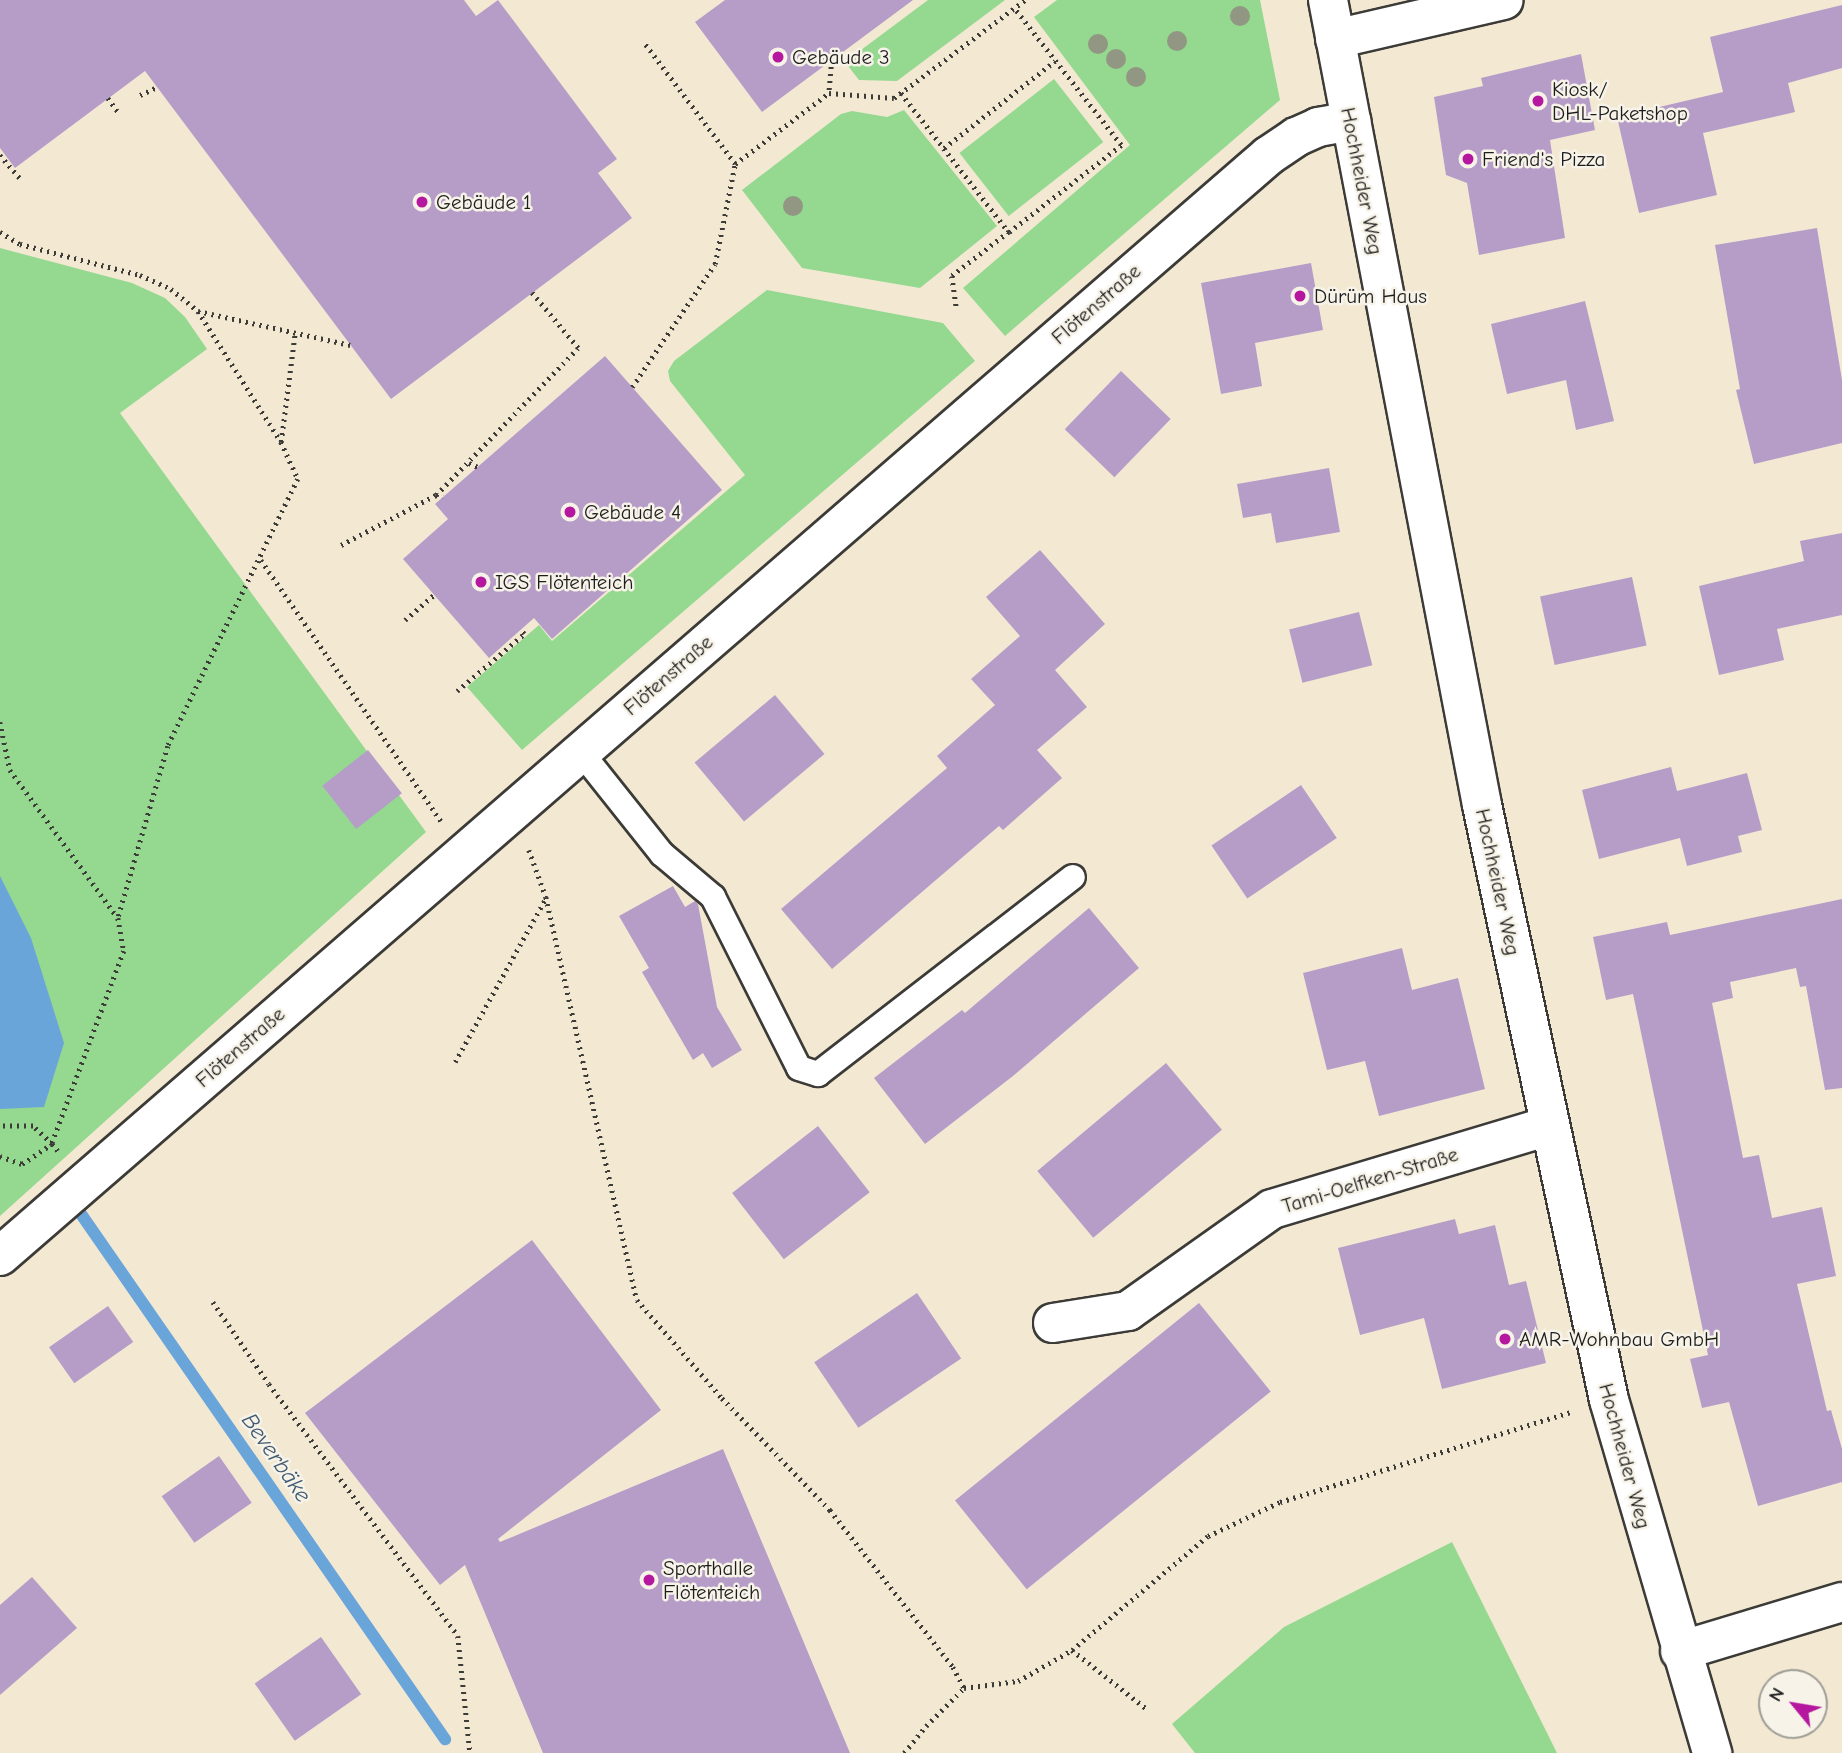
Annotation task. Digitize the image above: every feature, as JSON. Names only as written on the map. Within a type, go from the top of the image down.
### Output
[{"type":"street","name":"Hochheider Weg","points":[[1328,0],[1482,805],[1609,1400],[1680,1651],[1712,1753]]},
{"type":"street","points":[[1335,39],[1504,0]]},
{"type":"street","name":"Flötenstraße","points":[[0,1256],[1268,156],[1307,132],[1351,121]]},
{"type":"street","name":"Tami-Oelfken-Straße","points":[[1053,1324],[1128,1311],[1272,1209],[1549,1126]]},
{"type":"street","points":[[1680,1651],[1842,1602]]},
{"type":"lane","points":[[580,751],[662,855],[713,897],[799,1068],[818,1074],[1073,877]]},
{"type":"path","points":[[632,387],[715,264],[735,164],[829,93],[894,98],[1025,0]]},
{"type":"path","points":[[957,310],[953,276],[1121,145],[1014,8]]},
{"type":"path","points":[[645,44],[735,164]]},
{"type":"path","points":[[829,93],[832,60]]},
{"type":"path","points":[[944,148],[1055,61]]},
{"type":"path","points":[[141,95],[157,87]]},
{"type":"path","points":[[901,93],[1009,232]]},
{"type":"path","points":[[108,98],[118,112]]},
{"type":"path","points":[[0,155],[21,179]]},
{"type":"path","points":[[0,232],[20,244],[140,275],[170,289],[198,311],[281,442],[298,479],[168,746],[118,918]]},
{"type":"path","points":[[341,545],[436,495],[578,348],[532,293]]},
{"type":"path","points":[[198,311],[351,345]]},
{"type":"path","points":[[281,442],[295,332]]},
{"type":"path","points":[[469,463],[478,467]]},
{"type":"path","points":[[436,495],[443,497]]},
{"type":"path","points":[[261,559],[464,852]]},
{"type":"path","points":[[405,620],[434,595]]},
{"type":"path","points":[[457,691],[524,634],[521,630]]},
{"type":"path","points":[[0,722],[10,770],[118,918],[124,951],[52,1143],[33,1126],[0,1126]]},
{"type":"path","points":[[519,804],[529,851],[546,897],[637,1300],[722,1398],[830,1510],[953,1667],[964,1688]]},
{"type":"path","points":[[455,1062],[546,897]]},
{"type":"path","points":[[0,1156],[22,1164]]},
{"type":"path","points":[[213,1302],[269,1384],[458,1636],[470,1753]]},
{"type":"path","points":[[904,1753],[926,1726],[964,1688],[1018,1681],[1072,1650],[1208,1536],[1280,1502],[1609,1400]]},
{"type":"path","points":[[1072,1650],[1147,1709]]},
{"type":"green space","points":[[928,0],[1005,0],[897,81],[859,80],[845,62]]},
{"type":"green space","points":[[1057,0],[1260,0],[1280,100],[1005,336],[963,288],[1130,145],[1034,17]]},
{"type":"green space","points":[[1054,79],[1103,142],[1009,216],[959,153]]},
{"type":"green space","points":[[904,110],[997,226],[920,288],[802,268],[742,190],[841,114],[852,111],[887,117]]},
{"type":"green space","points":[[0,248],[132,283],[165,298],[185,317],[207,349],[120,413],[426,832],[0,1216]]},
{"type":"green space","points":[[767,290],[943,323],[975,361],[522,750],[467,687],[539,625],[552,641],[745,475],[670,381],[668,371],[674,361]]},
{"type":"green space","points":[[1452,1542],[1557,1753],[1195,1753],[1172,1724],[1284,1627]]},
{"type":"water","points":[[0,876],[31,938],[64,1043],[44,1107],[0,1109]]},
{"type":"building","name":"Gebäude 1","points":[[0,0],[464,0],[476,16],[498,0],[617,159],[598,173],[632,218],[391,399],[145,71],[15,168],[0,148]]},
{"type":"building","name":"Gebäude 3","points":[[725,0],[913,0],[762,112],[695,22]]},
{"type":"building","points":[[1842,5],[1842,68],[1788,83],[1795,112],[1703,133],[1717,195],[1639,213],[1617,117],[1723,92],[1710,37]]},
{"type":"building","name":"Friend's Pizza","points":[[1581,54],[1595,130],[1550,140],[1565,238],[1479,255],[1467,183],[1446,175],[1434,97],[1483,86],[1481,78]]},
{"type":"building","points":[[1817,228],[1842,380],[1842,443],[1754,464],[1736,390],[1740,389],[1715,245]]},
{"type":"building","points":[[1311,263],[1323,330],[1255,343],[1262,386],[1221,394],[1201,283]]},
{"type":"building","points":[[1585,301],[1614,421],[1576,430],[1566,380],[1507,394],[1491,324]]},
{"type":"building","name":"Gebäude 4","points":[[605,356],[722,490],[552,639],[534,618],[489,658],[403,559],[448,519],[435,504]]},
{"type":"building","points":[[1121,371],[1171,419],[1114,477],[1065,429]]},
{"type":"building","points":[[1329,468],[1340,532],[1276,543],[1271,513],[1243,518],[1237,484]]},
{"type":"building","points":[[1842,533],[1842,615],[1777,629],[1784,660],[1719,675],[1699,586],[1804,561],[1800,541]]},
{"type":"building","points":[[1040,550],[1105,624],[1055,670],[1087,707],[1037,750],[1062,778],[1003,830],[999,826],[832,969],[781,909],[947,768],[937,756],[995,705],[971,679],[1020,636],[986,597]]},
{"type":"building","points":[[1632,577],[1647,645],[1555,665],[1540,597]]},
{"type":"building","points":[[1359,612],[1372,665],[1302,683],[1289,629]]},
{"type":"building","points":[[775,695],[824,754],[744,821],[695,762]]},
{"type":"building","points":[[368,750],[402,793],[356,829],[322,786]]},
{"type":"building","points":[[1671,767],[1677,791],[1747,773],[1762,830],[1738,836],[1742,852],[1687,866],[1680,838],[1599,859],[1582,790]]},
{"type":"building","points":[[1301,785],[1337,838],[1247,898],[1211,845]]},
{"type":"building","points":[[673,886],[685,907],[695,901],[698,904],[717,1007],[742,1050],[712,1068],[703,1053],[693,1060],[642,972],[649,968],[619,916]]},
{"type":"building","points":[[1842,899],[1842,1088],[1825,1090],[1806,986],[1800,987],[1796,968],[1730,982],[1733,998],[1712,1003],[1743,1158],[1759,1155],[1772,1218],[1822,1207],[1836,1276],[1797,1284],[1827,1411],[1831,1410],[1842,1449],[1842,1482],[1758,1506],[1729,1402],[1702,1408],[1690,1359],[1708,1355],[1633,994],[1606,1000],[1593,937],[1667,922],[1670,935]]},
{"type":"building","points":[[1089,908],[1139,968],[1013,1076],[925,1144],[874,1078],[962,1010],[965,1013]]},
{"type":"building","points":[[1402,948],[1412,990],[1458,978],[1485,1089],[1379,1116],[1365,1061],[1327,1070],[1303,973]]},
{"type":"building","points":[[1166,1063],[1222,1130],[1093,1238],[1037,1171]]},
{"type":"building","points":[[818,1126],[870,1192],[784,1259],[732,1193]]},
{"type":"building","points":[[1455,1219],[1459,1234],[1495,1225],[1509,1285],[1526,1281],[1546,1363],[1442,1389],[1424,1318],[1360,1335],[1338,1248]]},
{"type":"building","points":[[532,1240],[661,1410],[498,1539],[500,1542],[723,1449],[850,1753],[543,1753],[465,1565],[440,1585],[305,1413]]},
{"type":"building","points":[[917,1293],[961,1358],[858,1428],[814,1362]]},
{"type":"building","points":[[1199,1303],[1271,1392],[1027,1589],[955,1501]]},
{"type":"building","points":[[108,1306],[133,1342],[74,1383],[49,1347]]},
{"type":"building","points":[[219,1456],[252,1503],[194,1543],[162,1496]]},
{"type":"building","points":[[32,1577],[77,1628],[0,1695],[0,1605]]},
{"type":"building","points":[[321,1637],[361,1694],[295,1741],[255,1683]]},
{"type":"waterway","name":"Beverbäke","points":[[72,1201],[445,1739]]},
{"type":"place","name":"Gebäude 3","points":[[778,57]]},
{"type":"place","name":"Kiosk/ DHL-Paketshop","points":[[1538,101]]},
{"type":"place","name":"Friend's Pizza","points":[[1468,159]]},
{"type":"place","name":"Gebäude 1","points":[[422,202]]},
{"type":"place","name":"Dürüm Haus","points":[[1300,296]]},
{"type":"place","name":"Gebäude 4","points":[[570,512]]},
{"type":"place","name":"IGS Flötenteich","points":[[481,582]]},
{"type":"place","name":"AMR-Wohnbau GmbH","points":[[1505,1339]]},
{"type":"place","name":"Sporthalle Flötenteich","points":[[649,1580]]}]
